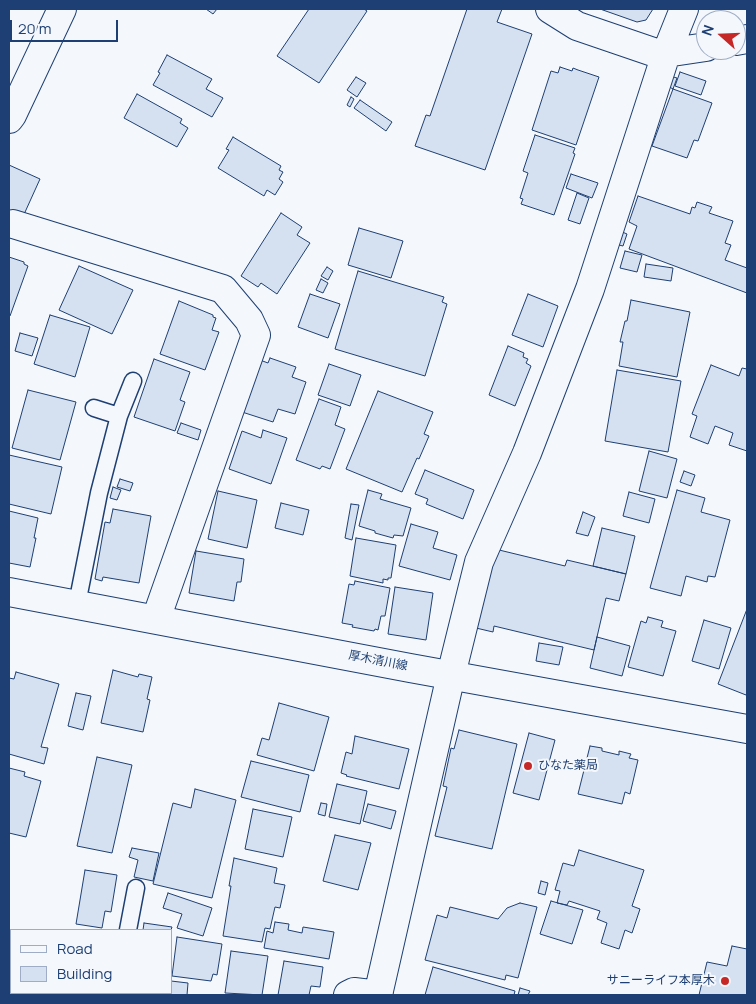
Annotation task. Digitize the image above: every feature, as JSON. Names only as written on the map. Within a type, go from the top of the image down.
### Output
[{"type":"street","points":[[9,119],[62,9]]},
{"type":"street","points":[[550,9],[578,26],[659,54],[696,49]]},
{"type":"street","points":[[348,995],[354,992],[378,995],[451,675],[479,562],[527,453],[590,289],[666,54],[684,9]]},
{"type":"street","points":[[13,224],[223,289],[249,320],[256,335],[156,619]]},
{"type":"street","points":[[249,320],[278,330]]},
{"type":"street","name":"厚木清川線","points":[[9,592],[451,675],[747,728]]},
{"type":"lane","points":[[78,604],[99,493],[119,416],[133,381]]},
{"type":"lane","points":[[94,408],[119,416]]},
{"type":"lane","points":[[128,929],[136,888]]},
{"type":"building","points":[[206,9],[217,9],[213,14]]},
{"type":"building","points":[[309,9],[364,9],[367,11],[319,83],[277,56]]},
{"type":"building","points":[[467,9],[502,9],[497,22],[532,34],[485,170],[415,146],[426,115],[430,116]]},
{"type":"building","points":[[600,9],[653,9],[646,20],[637,22]]},
{"type":"building","points":[[167,55],[212,79],[206,89],[223,98],[212,117],[153,85]]},
{"type":"building","points":[[560,67],[572,71],[573,68],[599,77],[576,145],[532,130],[551,71],[558,73]]},
{"type":"building","points":[[680,72],[706,81],[701,95],[675,86]]},
{"type":"building","points":[[670,76],[677,78],[673,89],[666,85]]},
{"type":"building","points":[[356,77],[366,83],[357,97],[347,90]]},
{"type":"building","points":[[673,89],[712,103],[698,141],[694,140],[687,158],[652,146]]},
{"type":"building","points":[[137,94],[182,119],[180,123],[188,128],[177,147],[124,118]]},
{"type":"building","points":[[351,97],[354,99],[350,107],[347,105]]},
{"type":"building","points":[[360,100],[392,122],[386,131],[354,108]]},
{"type":"building","points":[[535,135],[575,148],[573,153],[575,154],[554,215],[521,204],[523,199],[520,198],[528,173],[523,171]]},
{"type":"building","points":[[233,137],[281,166],[279,170],[283,172],[279,179],[283,182],[275,195],[267,190],[264,196],[218,168],[229,150],[226,149]]},
{"type":"building","points":[[9,165],[40,179],[21,221],[9,216]]},
{"type":"building","points":[[571,174],[598,183],[592,198],[566,188]]},
{"type":"building","points":[[577,193],[589,198],[580,224],[568,220]]},
{"type":"building","points":[[638,196],[690,214],[692,207],[695,208],[697,202],[712,207],[709,213],[733,221],[725,243],[731,245],[725,260],[747,268],[747,293],[629,249],[637,226],[629,222]]},
{"type":"building","points":[[281,213],[302,227],[297,235],[310,243],[277,294],[261,283],[258,287],[241,276]]},
{"type":"building","points":[[359,228],[403,241],[391,278],[348,265]]},
{"type":"building","points":[[620,231],[627,234],[623,246],[615,244]]},
{"type":"building","points":[[625,251],[642,255],[637,272],[620,268]]},
{"type":"building","points":[[9,257],[24,262],[28,266],[10,316],[9,316]]},
{"type":"building","points":[[646,264],[673,268],[671,281],[644,277]]},
{"type":"building","points":[[79,266],[133,290],[112,334],[59,310]]},
{"type":"building","points":[[327,267],[333,271],[328,280],[321,276]]},
{"type":"building","points":[[358,271],[444,297],[442,302],[447,304],[425,376],[335,349]]},
{"type":"building","points":[[321,279],[328,283],[323,293],[316,290]]},
{"type":"building","points":[[310,294],[340,304],[328,338],[298,327]]},
{"type":"building","points":[[528,294],[558,306],[543,347],[512,335]]},
{"type":"building","points":[[631,300],[690,312],[677,377],[619,366],[623,342],[620,342]]},
{"type":"building","points":[[179,301],[216,318],[212,330],[219,332],[205,370],[160,354]]},
{"type":"building","points":[[50,315],[90,327],[75,377],[34,364]]},
{"type":"building","points":[[20,333],[38,338],[32,356],[15,351]]},
{"type":"building","points":[[508,346],[524,353],[523,357],[528,359],[526,363],[531,366],[515,406],[489,395]]},
{"type":"building","points":[[270,358],[296,367],[292,377],[306,382],[295,414],[278,409],[273,422],[242,412],[260,360],[268,363]]},
{"type":"building","points":[[154,359],[190,372],[180,400],[185,402],[175,431],[134,417]]},
{"type":"building","points":[[329,364],[361,375],[350,406],[318,395]]},
{"type":"building","points":[[711,365],[739,376],[742,368],[747,369],[747,451],[729,445],[733,433],[715,426],[708,444],[690,437],[697,416],[692,414]]},
{"type":"building","points":[[617,370],[681,381],[668,452],[605,441]]},
{"type":"building","points":[[28,390],[76,402],[60,460],[12,448]]},
{"type":"building","points":[[378,391],[433,412],[424,434],[429,436],[402,492],[346,469]]},
{"type":"building","points":[[319,399],[341,407],[335,425],[345,429],[330,469],[322,466],[320,469],[296,460]]},
{"type":"building","points":[[181,423],[201,430],[198,440],[177,433]]},
{"type":"building","points":[[263,430],[287,438],[271,484],[229,469],[242,431],[261,438]]},
{"type":"building","points":[[649,451],[677,459],[667,498],[639,491]]},
{"type":"building","points":[[9,455],[62,467],[51,514],[9,504]]},
{"type":"building","points":[[425,470],[474,490],[463,519],[426,504],[428,499],[415,494]]},
{"type":"building","points":[[684,471],[695,475],[691,486],[680,482]]},
{"type":"building","points":[[120,479],[133,483],[130,491],[117,487]]},
{"type":"building","points":[[113,487],[121,490],[117,500],[110,498]]},
{"type":"building","points":[[368,490],[382,494],[380,499],[411,508],[403,536],[394,535],[393,538],[359,526]]},
{"type":"building","points":[[677,490],[705,498],[701,512],[730,520],[715,577],[708,576],[707,582],[686,576],[681,596],[650,588]]},
{"type":"building","points":[[218,491],[257,500],[247,548],[208,539]]},
{"type":"building","points":[[629,492],[655,499],[649,523],[623,516]]},
{"type":"building","points":[[281,503],[309,510],[303,535],[275,528]]},
{"type":"building","points":[[351,504],[359,505],[352,540],[345,538]]},
{"type":"building","points":[[113,509],[151,516],[139,583],[103,577],[102,581],[95,579],[105,522],[110,523]]},
{"type":"building","points":[[9,511],[38,518],[30,567],[9,563]]},
{"type":"building","points":[[583,512],[595,517],[588,536],[576,533]]},
{"type":"building","points":[[411,524],[438,532],[433,548],[457,555],[450,580],[399,566]]},
{"type":"building","points":[[602,528],[635,536],[626,574],[593,566]]},
{"type":"building","points":[[356,538],[396,545],[391,578],[388,578],[388,580],[383,579],[383,583],[350,576]]},
{"type":"building","points":[[495,549],[565,566],[567,560],[626,574],[619,601],[606,598],[594,650],[494,626],[493,632],[476,628]]},
{"type":"building","points":[[196,551],[244,559],[241,582],[237,582],[234,601],[189,593]]},
{"type":"building","points":[[355,581],[390,588],[385,616],[381,616],[378,630],[352,627],[353,625],[342,623],[349,584],[354,585]]},
{"type":"building","points":[[395,587],[433,593],[426,640],[388,634]]},
{"type":"building","points":[[747,609],[747,693],[746,695],[718,684]]},
{"type":"building","points":[[648,617],[663,621],[661,627],[676,631],[663,676],[628,667],[641,621],[646,623]]},
{"type":"building","points":[[704,620],[731,628],[719,669],[692,661]]},
{"type":"building","points":[[597,637],[630,646],[622,676],[590,668]]},
{"type":"building","points":[[539,643],[563,647],[559,665],[536,661]]},
{"type":"building","points":[[113,670],[138,677],[139,674],[152,677],[147,699],[150,700],[143,732],[101,723]]},
{"type":"building","points":[[16,672],[59,684],[41,747],[48,748],[44,764],[9,754],[9,678],[14,679]]},
{"type":"building","points":[[76,693],[91,696],[83,730],[68,726]]},
{"type":"building","points":[[279,703],[329,717],[314,771],[257,755],[262,738],[269,740]]},
{"type":"building","points":[[459,730],[517,744],[492,849],[435,836],[447,787],[443,786],[451,748],[454,749]]},
{"type":"building","points":[[529,733],[555,740],[539,800],[513,793]]},
{"type":"building","points":[[355,736],[409,749],[399,789],[346,776],[341,773],[346,752],[352,754]]},
{"type":"building","points":[[590,746],[602,748],[602,751],[619,755],[619,751],[631,754],[629,758],[638,760],[630,794],[625,792],[622,804],[578,794]]},
{"type":"building","points":[[97,757],[132,765],[112,853],[77,846]]},
{"type":"building","points":[[251,761],[309,775],[300,812],[241,797]]},
{"type":"building","points":[[9,768],[25,772],[24,776],[41,781],[26,837],[9,833]]},
{"type":"building","points":[[337,784],[367,791],[360,824],[329,817]]},
{"type":"building","points":[[195,789],[236,800],[212,898],[153,884],[173,803],[191,808]]},
{"type":"building","points":[[321,803],[327,804],[325,816],[318,814]]},
{"type":"building","points":[[368,804],[396,811],[391,829],[363,821]]},
{"type":"building","points":[[253,809],[292,817],[283,857],[245,849]]},
{"type":"building","points":[[335,835],[371,843],[358,890],[323,881]]},
{"type":"building","points":[[132,848],[159,853],[153,881],[134,877],[138,860],[129,857]]},
{"type":"building","points":[[579,850],[644,870],[632,906],[640,909],[632,933],[625,930],[619,949],[601,943],[607,923],[597,919],[600,911],[569,901],[567,905],[557,903],[560,891],[555,890],[563,863],[574,866]]},
{"type":"building","points":[[234,858],[277,868],[274,883],[285,885],[280,908],[275,907],[270,929],[265,928],[262,942],[223,936]]},
{"type":"building","points":[[85,870],[117,875],[111,912],[105,911],[102,928],[76,924]]},
{"type":"building","points":[[541,881],[548,883],[545,895],[538,893]]},
{"type":"building","points":[[168,893],[212,908],[203,936],[177,928],[182,914],[163,908]]},
{"type":"building","points":[[551,901],[583,910],[572,944],[540,934]]},
{"type":"building","points":[[520,903],[537,907],[518,978],[506,975],[505,980],[425,960],[437,915],[447,918],[450,907],[498,919],[507,908]]},
{"type":"building","points":[[275,922],[289,924],[288,930],[302,933],[303,927],[334,932],[329,959],[264,948],[267,931],[273,933]]},
{"type":"building","points":[[144,923],[172,927],[171,929],[143,929]]},
{"type":"building","points":[[177,937],[222,944],[217,975],[213,974],[211,981],[172,976]]},
{"type":"building","name":"サニーライフ本厚木","points":[[732,946],[747,949],[747,995],[699,995],[707,962],[727,966]]},
{"type":"building","points":[[231,951],[268,956],[262,995],[225,993]]},
{"type":"building","points":[[284,961],[323,967],[320,987],[311,986],[309,995],[278,995]]},
{"type":"building","points":[[433,967],[515,991],[514,995],[425,995]]},
{"type":"building","points":[[172,981],[188,983],[187,995],[130,995],[172,994]]},
{"type":"building","points":[[520,988],[530,991],[528,995],[518,995]]},
{"type":"place","name":"ひなた薬局","points":[[528,766]]},
{"type":"place","name":"サニーライフ本厚木","points":[[725,981]]}]
